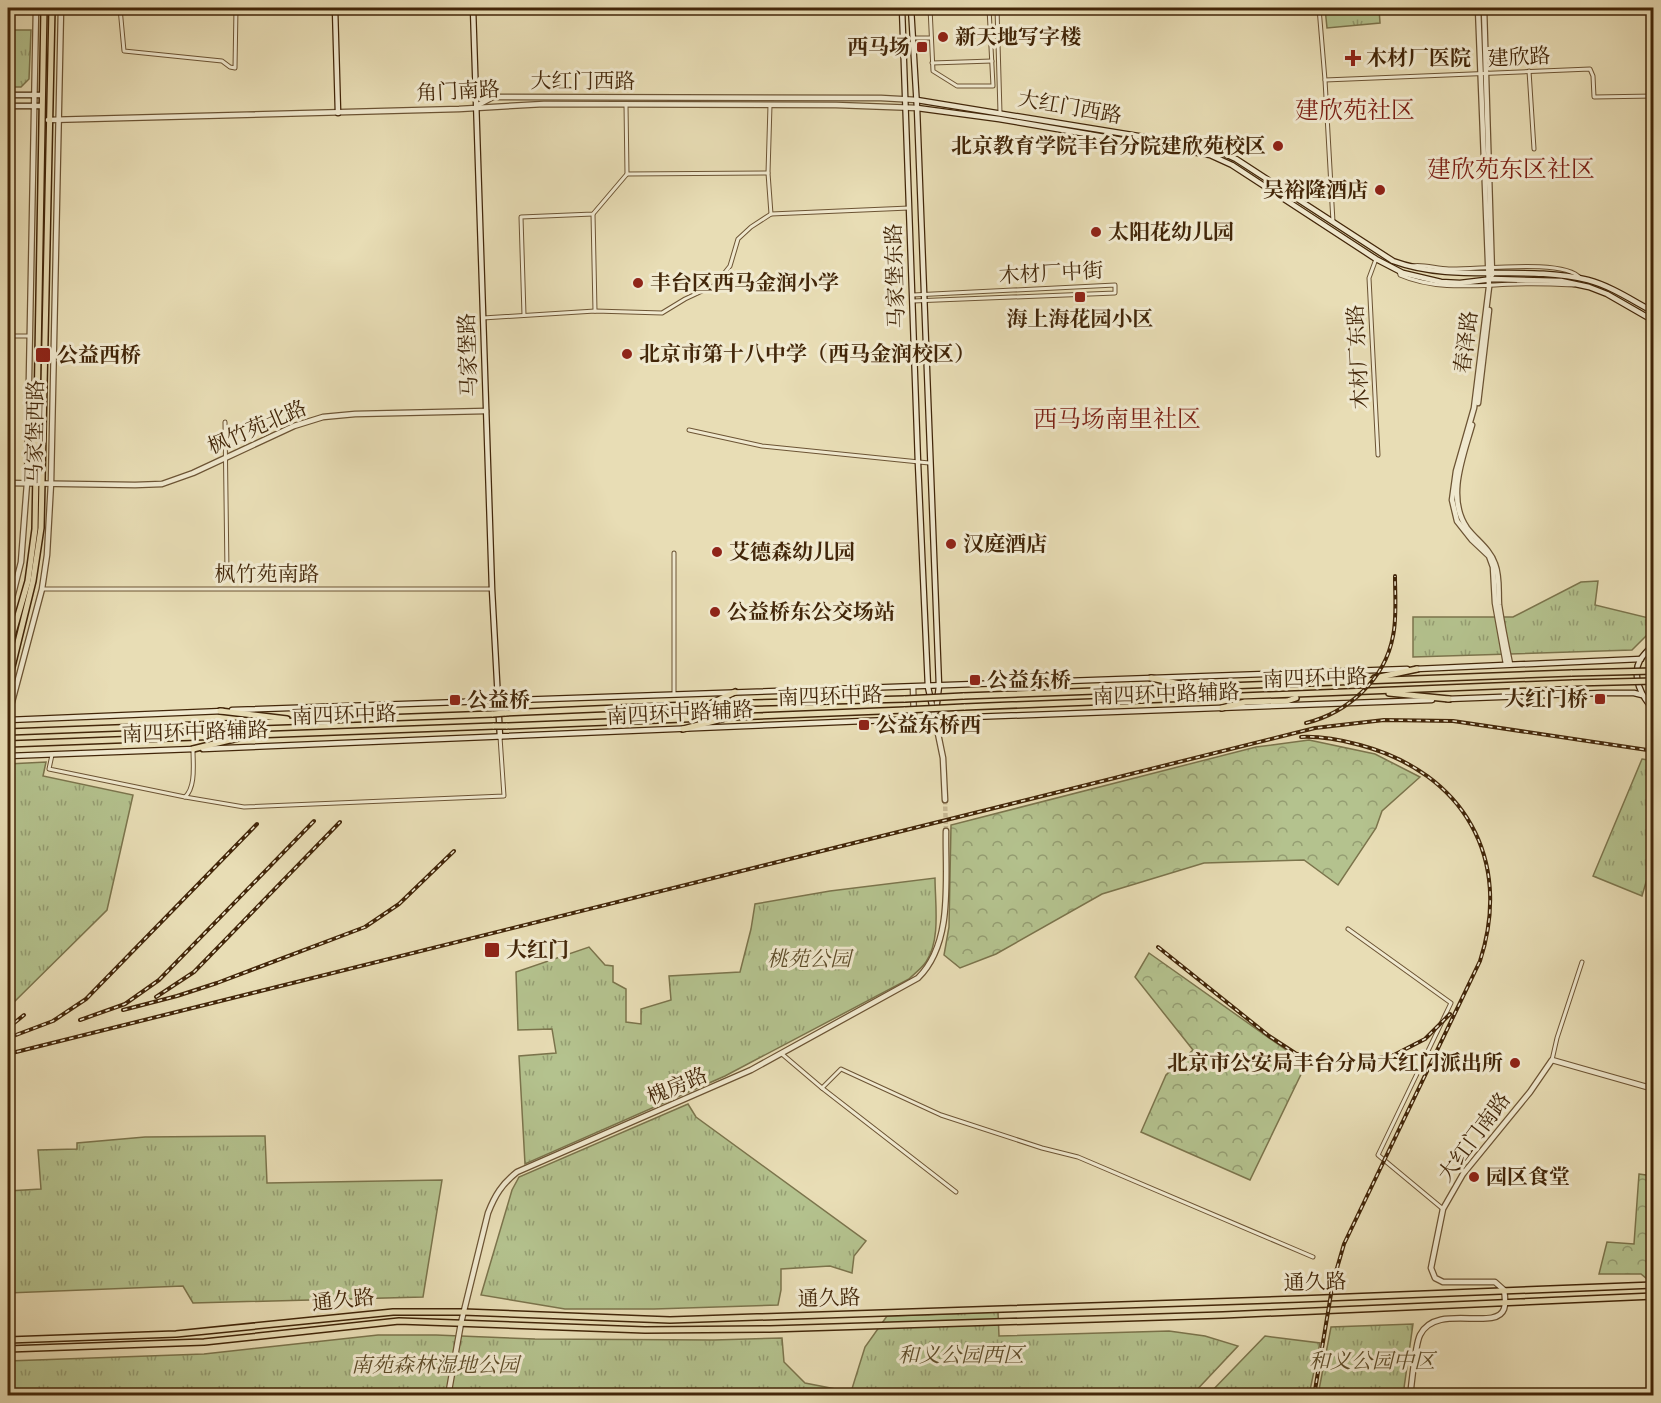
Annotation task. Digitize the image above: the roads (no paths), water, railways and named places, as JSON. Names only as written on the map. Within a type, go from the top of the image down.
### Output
[{"type":"main road","name":"马家堡西路","points":[[8,615],[21,562],[27,483],[36,8]]},
{"type":"main road","name":"马家堡西路","points":[[8,650],[28,580],[40,483],[41,106],[44,8]]},
{"type":"main road","name":"马家堡西路","points":[[8,683],[38,555],[52,8]]},
{"type":"main road","name":"马家堡西路","points":[[8,707],[12,702],[42,589],[47,555],[51,483],[61,8]]},
{"type":"main road","points":[[335,8],[338,113]]},
{"type":"main road","name":"马家堡路","points":[[473,8],[492,589],[500,737]]},
{"type":"main road","name":"马家堡东路","points":[[902,8],[928,687],[935,719]]},
{"type":"main road","name":"马家堡东路","points":[[911,8],[917,108],[939,686],[935,719]]},
{"type":"main road","name":"春泽路","points":[[1478,8],[1483,73],[1490,276],[1477,409],[1459,471],[1456,500],[1461,519],[1475,538],[1491,553],[1496,566],[1508,664]]},
{"type":"main road","name":"春泽路","points":[[1483,73],[1484,8]]},
{"type":"main road","points":[[8,95],[42,95]]},
{"type":"main road","name":"大红门西路","points":[[476,106],[493,97],[906,98],[1212,148],[1236,159],[1386,258],[1406,266],[1442,273],[1561,281],[1584,286],[1607,294],[1653,321]]},
{"type":"main road","name":"角门南路","points":[[48,120],[338,113],[544,104],[770,104],[906,107]]},
{"type":"main road","points":[[8,106],[41,106]]},
{"type":"main road","name":"大红门西路","points":[[906,107],[999,119],[1210,155],[1232,165],[1376,260],[1399,272],[1448,284],[1490,276],[1558,275],[1580,278],[1610,288],[1653,312]]},
{"type":"main road","name":"枫竹苑北路","points":[[8,483],[162,484],[178,479],[294,426],[323,417],[486,411]]},
{"type":"main road","points":[[1653,644],[1641,659],[1638,677],[1642,695],[1653,710]]},
{"type":"main road","name":"南四环中路辅路","points":[[8,720],[1641,659]]},
{"type":"main road","points":[[1360,681],[1418,669]]},
{"type":"main road","name":"南四环中路","points":[[8,732],[711,704],[1653,671]]},
{"type":"main road","points":[[1151,678],[1196,688]]},
{"type":"main road","name":"南四环中路","points":[[8,744],[1653,681]]},
{"type":"main road","points":[[913,687],[914,720]]},
{"type":"main road","points":[[711,704],[735,692]]},
{"type":"main road","points":[[1382,692],[1449,699]]},
{"type":"main road","name":"南四环中路辅路","points":[[8,756],[1601,693],[1642,695]]},
{"type":"main road","points":[[1222,708],[1245,702],[1287,701],[1307,695]]},
{"type":"main road","points":[[220,711],[303,721]]},
{"type":"main road","points":[[683,729],[735,716]]},
{"type":"main road","points":[[935,719],[943,758],[945,800]]},
{"type":"main road","points":[[193,749],[249,735]]},
{"type":"main road","name":"槐房路","points":[[448,1395],[463,1312],[488,1212],[504,1182],[517,1172],[720,1085],[782,1054],[912,982],[923,973],[944,927],[946,831]]},
{"type":"main road","points":[[1552,1060],[1653,1089]]},
{"type":"main road","name":"大红门南路","points":[[1504,1290],[1495,1282],[1443,1282],[1435,1278],[1431,1268],[1443,1209],[1463,1174],[1530,1092],[1552,1060]]},
{"type":"main road","name":"通久路","points":[[8,1340],[176,1334],[393,1312],[463,1312],[670,1320],[1653,1285]]},
{"type":"main road","points":[[1410,1395],[1419,1335],[1437,1319],[1492,1318],[1502,1314],[1505,1308],[1504,1290]]},
{"type":"main road","name":"通久路","points":[[8,1349],[185,1343],[399,1321],[645,1330],[770,1329],[1211,1315],[1653,1296]]},
{"type":"street","points":[[120,8],[124,51],[222,61],[235,68],[236,8]]},
{"type":"street","points":[[930,8],[933,72],[957,86],[993,86],[989,8]]},
{"type":"street","points":[[997,8],[1000,112]]},
{"type":"street","points":[[1319,8],[1333,224]]},
{"type":"street","points":[[989,13],[998,13]]},
{"type":"street","points":[[912,38],[931,38]]},
{"type":"street","points":[[932,63],[992,61]]},
{"type":"street","name":"建欣路","points":[[1325,80],[1590,69],[1593,76],[1594,97],[1653,96]]},
{"type":"street","points":[[1529,71],[1534,149]]},
{"type":"street","points":[[596,311],[593,214],[627,174],[626,104]]},
{"type":"street","points":[[770,104],[768,173],[771,214]]},
{"type":"street","points":[[627,174],[768,173]]},
{"type":"street","points":[[483,318],[596,311],[662,313],[715,285],[730,266],[738,239],[771,214],[909,208]]},
{"type":"street","points":[[525,315],[521,217],[593,214]]},
{"type":"street","name":"木材厂东路","points":[[1376,260],[1369,278],[1378,454]]},
{"type":"street","name":"木材厂中街","points":[[913,301],[1115,293],[1115,285],[923,294]]},
{"type":"street","points":[[913,295],[923,294]]},
{"type":"street","points":[[8,336],[31,336]]},
{"type":"street","points":[[225,422],[228,572]]},
{"type":"street","points":[[689,430],[762,446],[929,463]]},
{"type":"street","points":[[674,553],[674,694]]},
{"type":"street","name":"枫竹苑南路","points":[[42,589],[492,589]]},
{"type":"street","points":[[53,753],[49,769],[185,798],[244,807],[504,796],[500,737]]},
{"type":"street","points":[[185,798],[190,793],[192,782],[193,749]]},
{"type":"street","points":[[1348,929],[1451,1003],[1378,1155],[1443,1209]]},
{"type":"street","points":[[1552,1060],[1582,962]]},
{"type":"street","points":[[782,1054],[956,1192]]},
{"type":"street","points":[[822,1088],[841,1069],[940,1115],[1042,1148],[1078,1157],[1313,1257]]},
{"type":"tunnel","points":[[945,800],[946,831]]},
{"type":"railway","points":[[1306,723],[1349,703],[1362,692],[1382,667],[1393,636],[1395,576]]},
{"type":"railway","points":[[8,1054],[1315,728],[1384,720],[1453,721],[1654,751]]},
{"type":"railway","points":[[1301,737],[1331,739],[1360,745],[1396,758],[1427,776],[1452,799],[1471,825],[1484,855],[1490,888],[1489,924],[1480,961],[1344,1244],[1333,1282],[1314,1396]]},
{"type":"railway","points":[[80,1020],[125,1004],[159,980],[314,821]]},
{"type":"railway","points":[[156,997],[194,972],[340,822]]},
{"type":"railway","points":[[8,1038],[53,1021],[86,999],[257,824]]},
{"type":"railway","points":[[123,1010],[217,983],[365,927],[399,904],[454,851]]},
{"type":"railway","points":[[1158,947],[1269,1036],[1295,1053],[1312,1060],[1359,1062],[1394,1055],[1425,1039],[1450,1014]]},
{"type":"railway","points":[[8,1028],[24,1015]]},
{"type":"place","name":"新天地写字楼","points":[[943,37]]},
{"type":"place","name":"西马场","points":[[922,47]]},
{"type":"place","name":"木材厂医院","points":[[1353,58]]},
{"type":"place","name":"北京教育学院丰台分院建欣苑校区","points":[[1278,146]]},
{"type":"place","name":"吴裕隆酒店","points":[[1380,190]]},
{"type":"place","name":"太阳花幼儿园","points":[[1096,232]]},
{"type":"place","name":"丰台区西马金润小学","points":[[638,283]]},
{"type":"place","name":"海上海花园小区","points":[[1080,297]]},
{"type":"place","name":"北京市第十八中学（西马金润校区）","points":[[627,354]]},
{"type":"place","name":"公益西桥","points":[[43,355]]},
{"type":"place","name":"汉庭酒店","points":[[951,544]]},
{"type":"place","name":"艾德森幼儿园","points":[[717,552]]},
{"type":"place","name":"公益桥东公交场站","points":[[715,612]]},
{"type":"place","name":"公益东桥","points":[[975,680]]},
{"type":"place","name":"大红门桥","points":[[1600,699]]},
{"type":"place","name":"公益桥","points":[[455,700]]},
{"type":"place","name":"公益东桥西","points":[[864,725]]},
{"type":"place","name":"大红门","points":[[492,950]]},
{"type":"place","name":"北京市公安局丰台分局大红门派出所","points":[[1515,1063]]},
{"type":"place","name":"园区食堂","points":[[1474,1177]]},
{"type":"district","name":"建欣苑社区","points":[[1355,110]]},
{"type":"district","name":"建欣苑东区社区","points":[[1511,169]]},
{"type":"district","name":"西马场南里社区","points":[[1117,419]]},
{"type":"park label","name":"桃苑公园","points":[[809,959]]},
{"type":"park label","name":"和义公园西区","points":[[961,1355]]},
{"type":"park label","name":"和义公园中区","points":[[1372,1361]]},
{"type":"park label","name":"南苑森林湿地公园","points":[[435,1365]]}]
